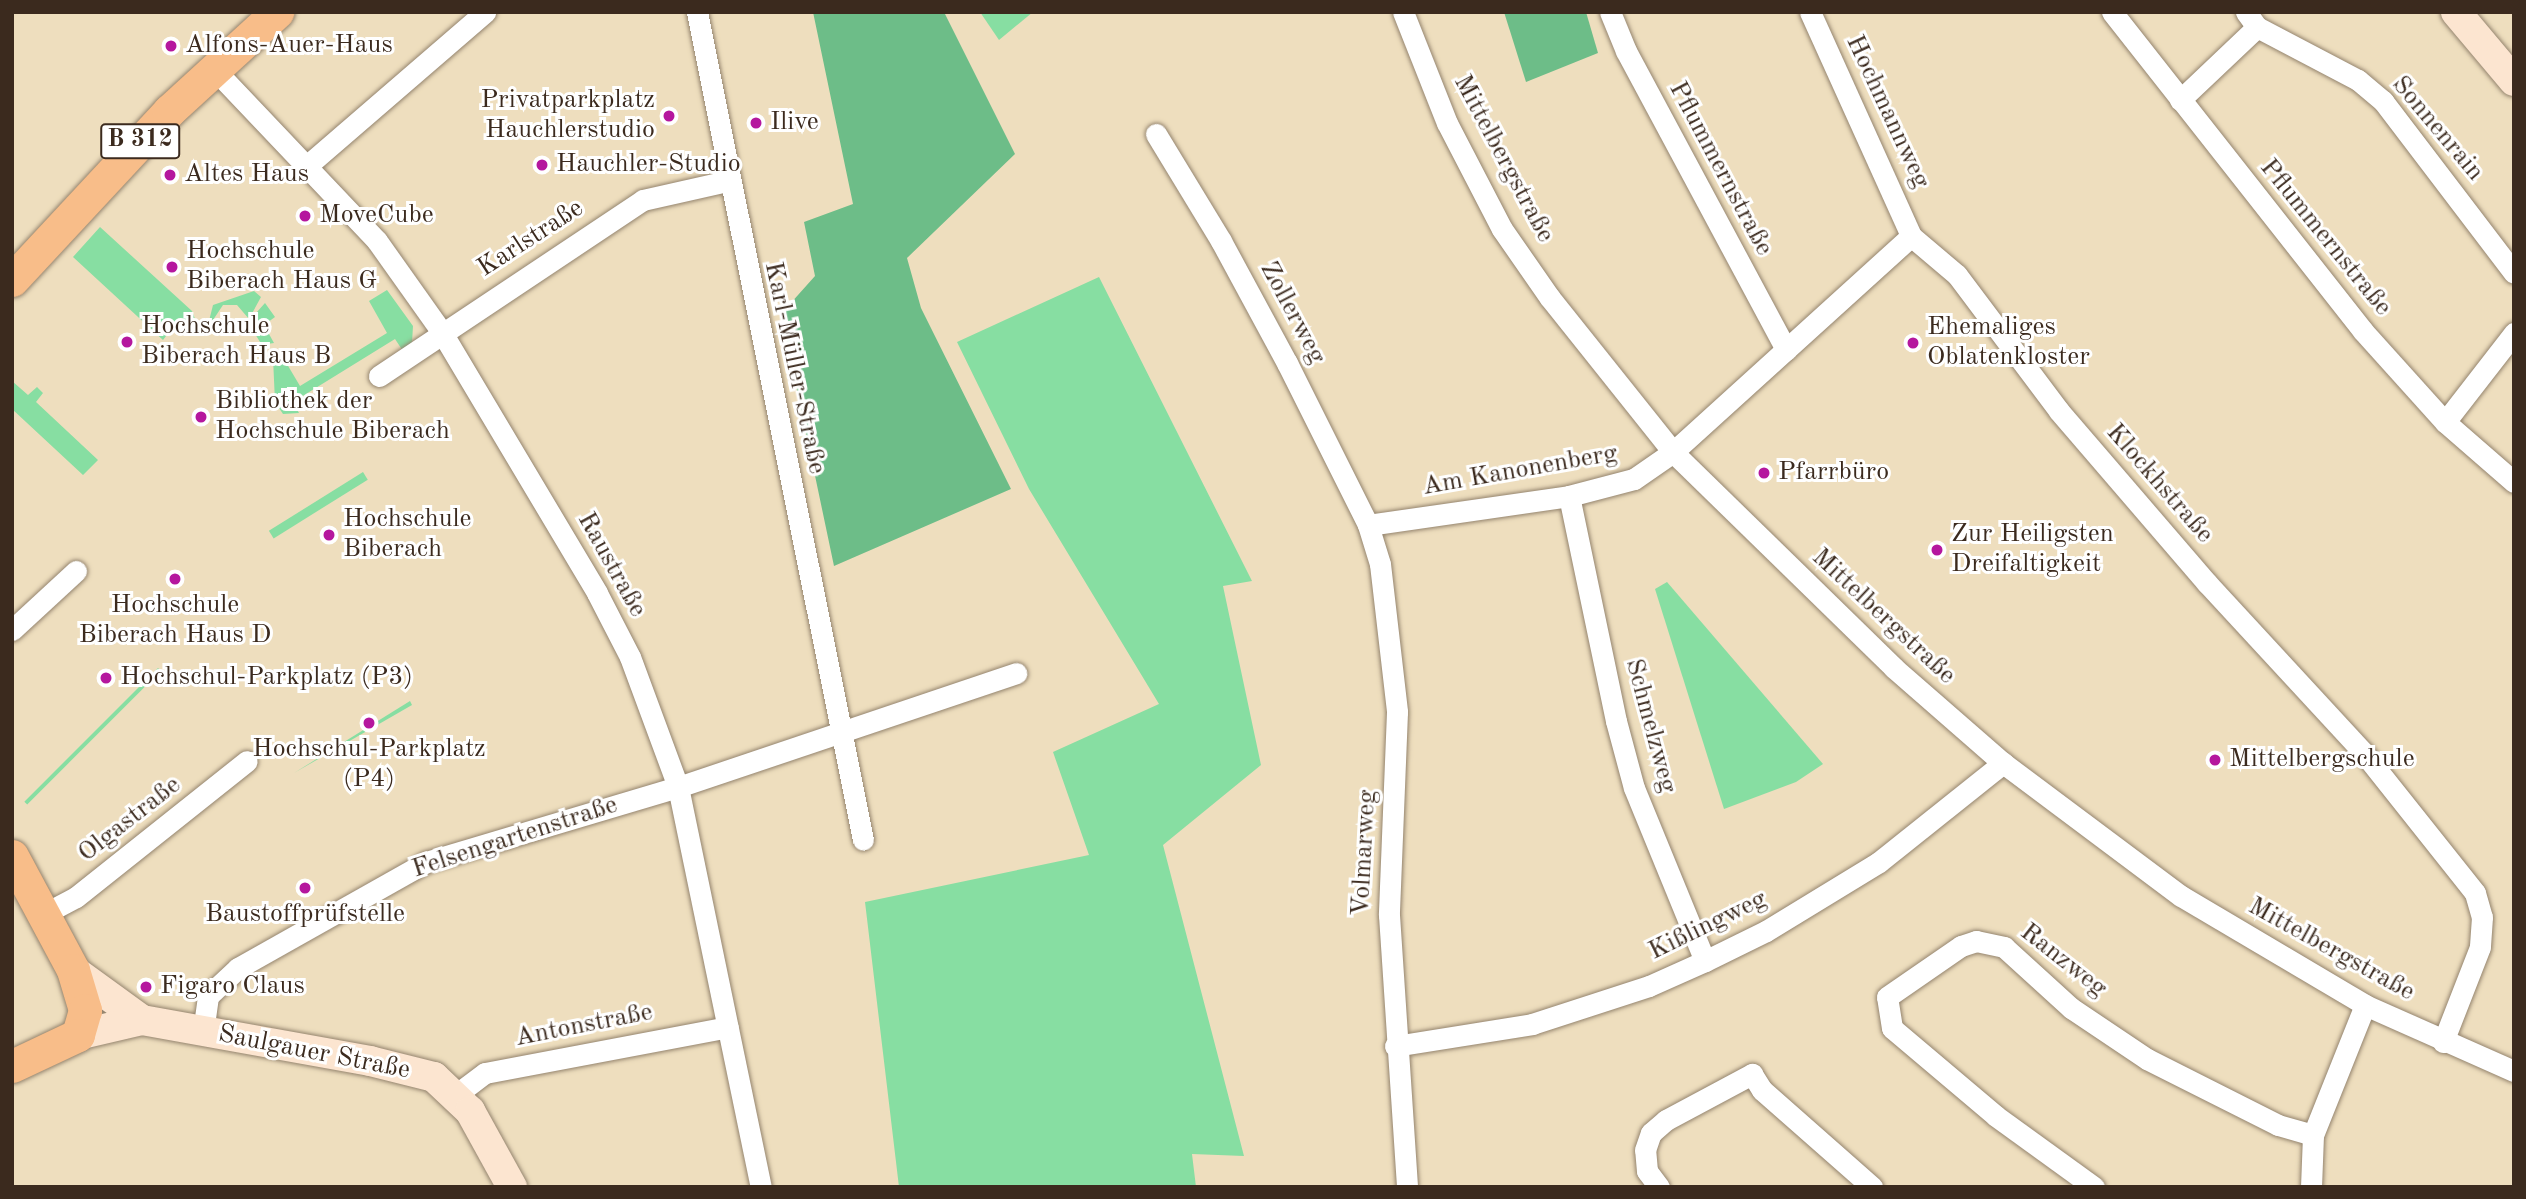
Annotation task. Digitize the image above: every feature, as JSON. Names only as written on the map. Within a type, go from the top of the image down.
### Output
[{"type":"main road","name":"B 312","points":[[12,280],[107,174],[213,68],[277,12]]},
{"type":"main road","points":[[2456,12],[2514,81]]},
{"type":"main road","points":[[12,856],[73,971],[85,1010],[78,1035]]},
{"type":"main road","points":[[73,971],[142,1020]]},
{"type":"main road","points":[[12,1066],[78,1035],[142,1020]]},
{"type":"main road","name":"Saulgauer Straße","points":[[142,1020],[405,1068],[434,1077],[457,1094],[512,1187]]},
{"type":"street","points":[[309,164],[485,12]]},
{"type":"street","name":"Karl-Müller-Straße","points":[[696,12],[727,181],[863,840]]},
{"type":"street","name":"Mittelbergstraße","points":[[1403,12],[1447,122],[1502,229],[1550,298],[1673,452],[1894,668],[2003,763],[2181,896],[2365,1005],[2443,1042],[2514,1071]]},
{"type":"street","name":"Pflummernstraße","points":[[1610,12],[1626,51],[1786,349]]},
{"type":"street","name":"Hochmannweg","points":[[1810,12],[1911,236]]},
{"type":"street","name":"Pflummernstraße","points":[[2112,12],[2363,331],[2445,422],[2514,482]]},
{"type":"street","name":"Sonnenrain","points":[[2180,100],[2252,20],[2358,80],[2384,101],[2514,272]]},
{"type":"street","name":"Raustraße","points":[[213,68],[309,164],[377,241],[441,331],[597,593],[629,657],[678,787],[761,1187]]},
{"type":"street","name":"Zollerweg","points":[[1156,134],[1221,241],[1368,524]]},
{"type":"street","name":"Karlstraße","points":[[379,376],[441,331],[643,200],[727,181]]},
{"type":"street","points":[[1673,452],[1911,236]]},
{"type":"street","name":"Klockhstraße","points":[[1911,236],[1958,275],[2059,411],[2207,583],[2364,752],[2475,893],[2482,917],[2480,947],[2443,1042]]},
{"type":"street","points":[[2445,422],[2514,333]]},
{"type":"street","name":"Am Kanonenberg","points":[[1368,524],[1569,496],[1634,480],[1673,452]]},
{"type":"street","name":"Schmelzweg","points":[[1569,496],[1616,721],[1634,788],[1705,961]]},
{"type":"street","name":"Volmarweg","points":[[1368,524],[1381,564],[1397,712],[1389,915],[1395,1046],[1407,1187]]},
{"type":"street","points":[[12,630],[76,571]]},
{"type":"street","points":[[841,734],[1016,673]]},
{"type":"street","name":"Felsengartenstraße","points":[[203,1031],[208,996],[238,968],[415,868],[841,734]]},
{"type":"street","name":"Olgastraße","points":[[43,915],[86,890],[247,761]]},
{"type":"street","name":"Kißlingweg","points":[[1395,1046],[1532,1024],[1637,990],[1705,961],[1766,931],[1879,862],[2003,763]]},
{"type":"street","name":"Ranzweg","points":[[2094,1187],[1996,1116],[1892,1028],[1887,997],[1961,946],[1976,941],[2004,947],[2071,1008],[2147,1059],[2278,1125],[2313,1135]]},
{"type":"street","points":[[2310,1186],[2313,1135],[2365,1005]]},
{"type":"street","name":"Antonstraße","points":[[457,1094],[485,1073],[727,1027]]},
{"type":"street","points":[[1659,1187],[1647,1171],[1645,1150],[1651,1133],[1666,1120],[1752,1074],[1762,1090],[1872,1187]]},
{"type":"green space","points":[[813,12],[944,12],[1015,154],[907,258],[921,308],[1011,489],[834,566],[781,314],[815,276],[804,222],[853,204]]},
{"type":"green space","points":[[980,12],[1033,12],[999,40]]},
{"type":"green space","points":[[1504,12],[1586,12],[1598,53],[1526,82]]},
{"type":"green space","points":[[100,227],[192,311],[198,327],[196,335],[177,322],[163,340],[73,257]]},
{"type":"green space","points":[[1099,277],[1252,581],[1223,586],[1261,765],[1163,845],[1244,1156],[1192,1154],[1196,1187],[899,1187],[865,902],[1089,855],[1053,752],[1159,704],[1029,489],[957,342]]},
{"type":"green space","points":[[387,290],[413,326],[412,343],[403,351],[395,339],[293,402],[299,413],[283,414],[275,402],[273,358],[281,354],[300,386],[387,333],[369,301]]},
{"type":"green space","points":[[254,291],[261,297],[249,319],[237,305],[223,305],[207,329],[213,305]]},
{"type":"green space","points":[[265,303],[275,317],[264,325],[274,343],[267,344],[260,342],[252,329],[256,313]]},
{"type":"green space","points":[[12,381],[28,395],[37,387],[43,393],[36,402],[98,460],[83,475],[12,409]]},
{"type":"green space","points":[[363,472],[368,480],[274,538],[269,531]]},
{"type":"green space","points":[[1667,582],[1823,764],[1796,782],[1724,809],[1655,589]]},
{"type":"green space","points":[[158,668],[161,671],[27,804],[24,802]]},
{"type":"green space","points":[[410,701],[412,705],[294,773]]},
{"type":"place","name":"Alfons-Auer-Haus","points":[[171,46]]},
{"type":"place","name":"Privatparkplatz Hauchlerstudio","points":[[669,116]]},
{"type":"place","name":"Ilive","points":[[756,123]]},
{"type":"place","name":"Hauchler-Studio","points":[[542,165]]},
{"type":"place","name":"Altes Haus","points":[[170,175]]},
{"type":"place","name":"MoveCube","points":[[305,216]]},
{"type":"place","name":"Hochschule Biberach Haus G","points":[[172,267]]},
{"type":"place","name":"Hochschule Biberach Haus B","points":[[127,342]]},
{"type":"place","name":"Ehemaliges Oblatenkloster","points":[[1913,343]]},
{"type":"place","name":"Bibliothek der Hochschule Biberach","points":[[201,417]]},
{"type":"place","name":"Pfarrbüro","points":[[1764,473]]},
{"type":"place","name":"Hochschule Biberach","points":[[329,535]]},
{"type":"place","name":"Zur Heiligsten Dreifaltigkeit","points":[[1937,550]]},
{"type":"place","name":"Hochschule Biberach Haus D","points":[[175,579]]},
{"type":"place","name":"Hochschul-Parkplatz (P3)","points":[[106,678]]},
{"type":"place","name":"Hochschul-Parkplatz (P4)","points":[[369,723]]},
{"type":"place","name":"Mittelbergschule","points":[[2215,760]]},
{"type":"place","name":"Baustoffprüfstelle","points":[[305,888]]},
{"type":"place","name":"Figaro Claus","points":[[146,987]]}]
